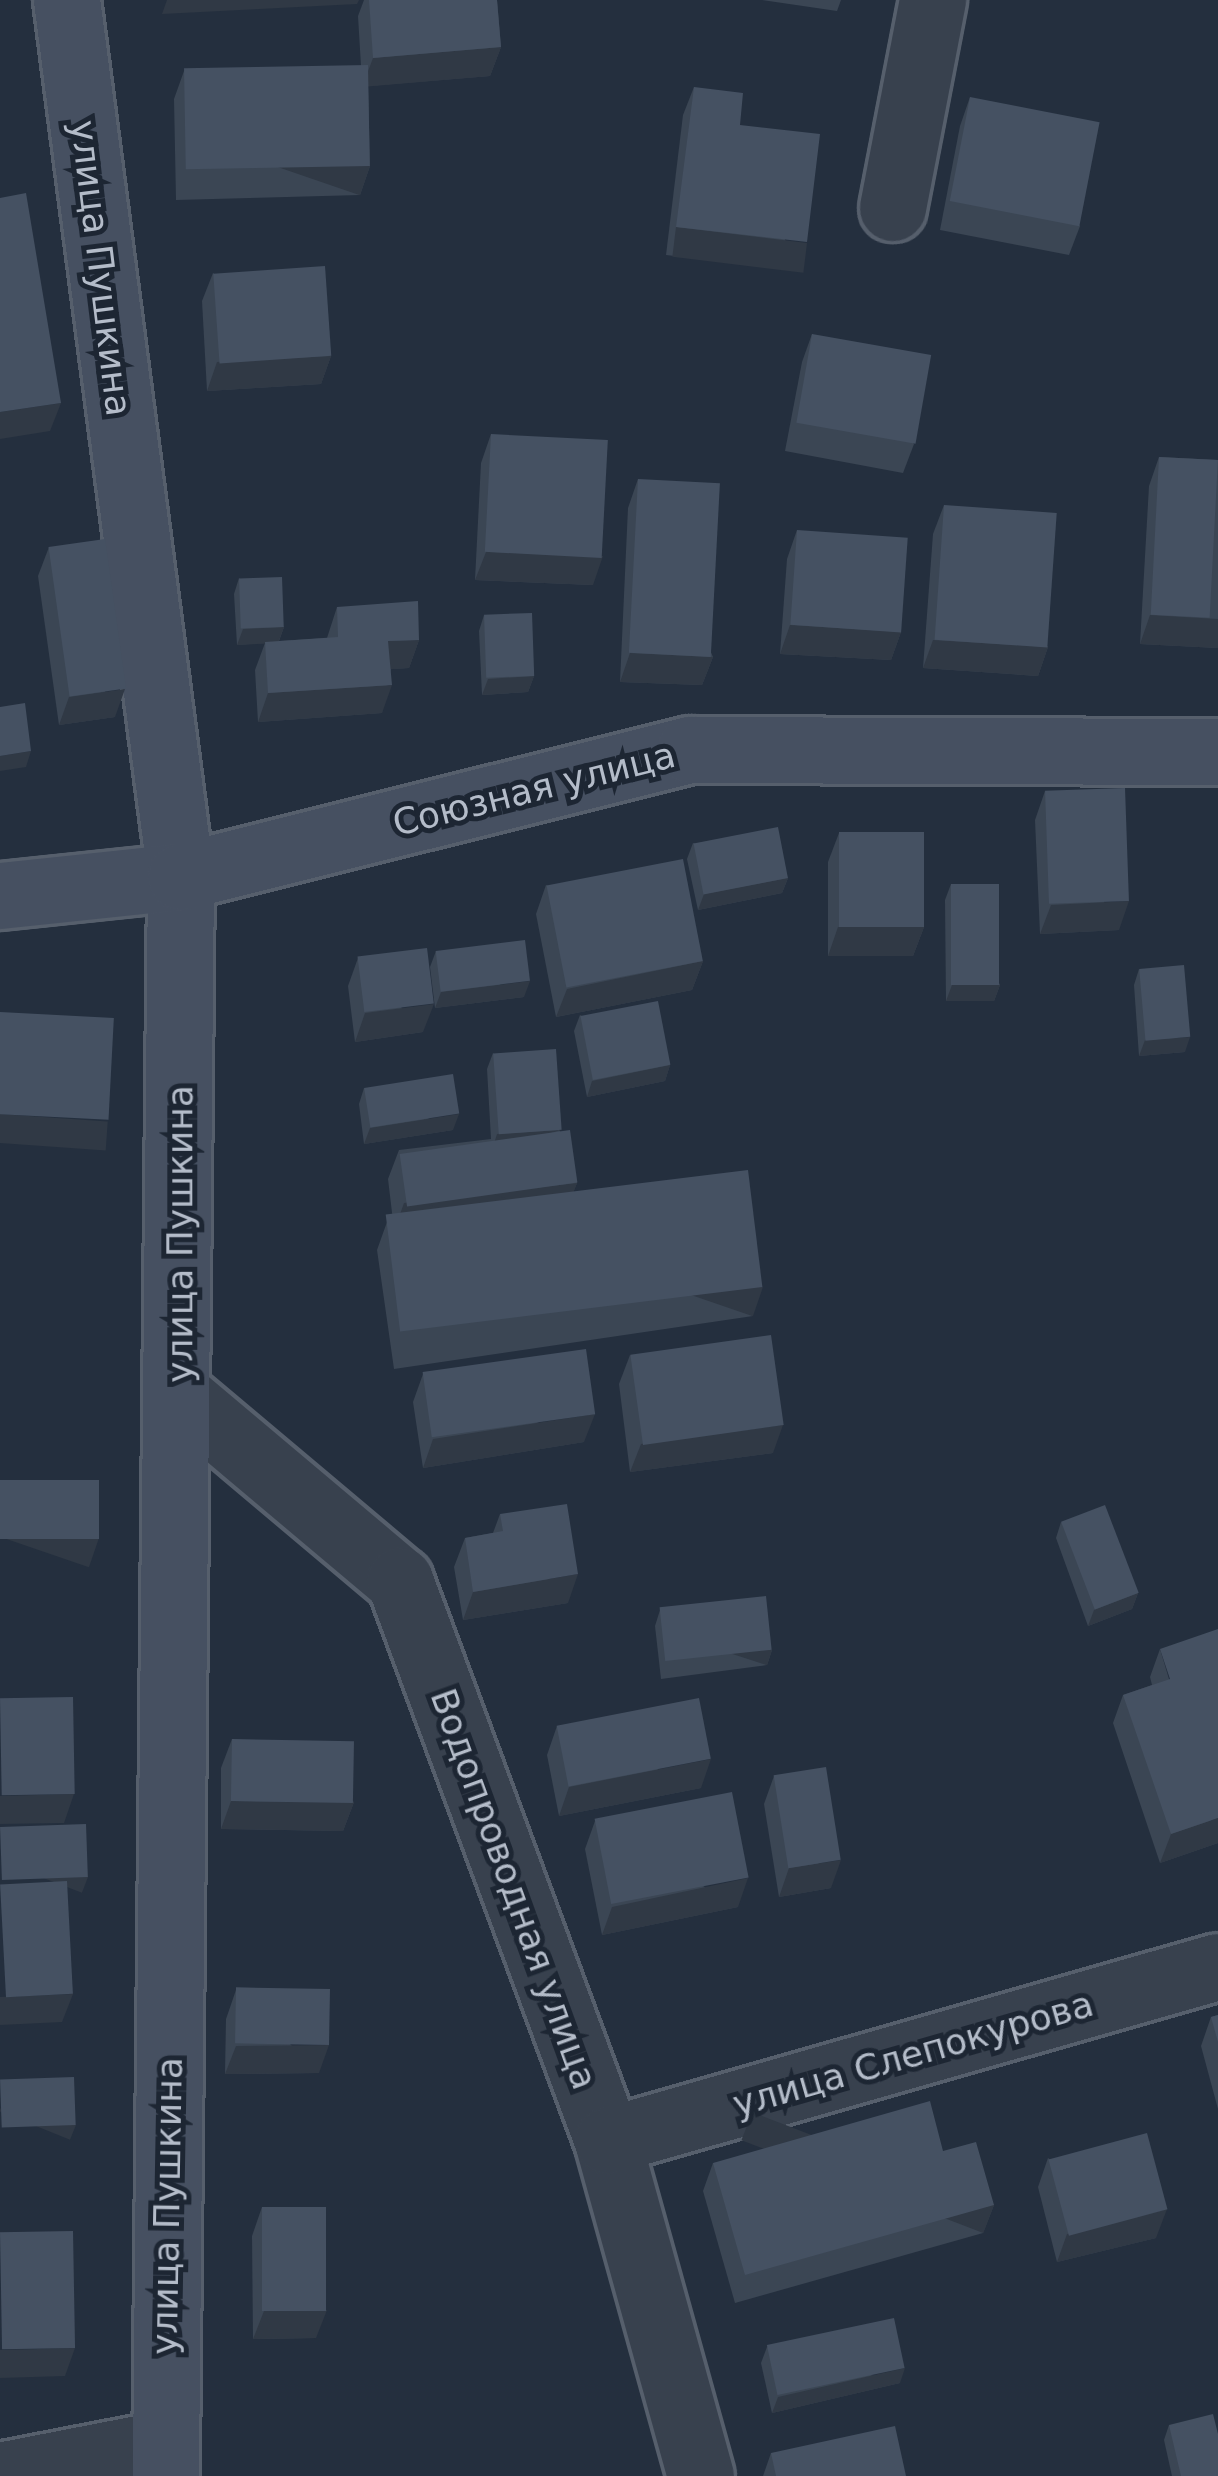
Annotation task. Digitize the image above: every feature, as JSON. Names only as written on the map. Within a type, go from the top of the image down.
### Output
[{"type":"street","name":"улица Пушкина","points":[[67,0],[181,878],[165,2460]]},
{"type":"street","points":[[893,208],[933,0]]},
{"type":"street","name":"Союзная улица","points":[[0,896],[181,878],[690,750],[1218,752]]},
{"type":"street","name":"Водопроводная улица","points":[[179,1395],[400,1581],[608,2140],[701,2476]]},
{"type":"street","name":"улица Слепокурова","points":[[608,2140],[1218,1967]]},
{"type":"street","points":[[0,2476],[165,2460]]},
{"type":"building","points":[[369,0],[497,0],[501,47],[373,58]]},
{"type":"building","points":[[368,65],[370,166],[186,169],[184,68]]},
{"type":"building","points":[[694,87],[743,93],[740,125],[820,134],[807,242],[676,227]]},
{"type":"building","points":[[970,97],[1100,122],[1079,226],[950,201]]},
{"type":"building","points":[[26,193],[61,403],[0,412],[0,198]]},
{"type":"building","points":[[325,266],[331,356],[220,364],[213,274]]},
{"type":"building","points":[[812,334],[931,355],[916,444],[796,423]]},
{"type":"building","points":[[491,434],[608,440],[602,558],[485,552]]},
{"type":"building","points":[[1159,457],[1218,460],[1210,618],[1151,615]]},
{"type":"building","points":[[638,479],[720,483],[711,657],[629,653]]},
{"type":"building","points":[[944,505],[1057,513],[1047,648],[935,640]]},
{"type":"building","points":[[797,530],[908,538],[901,633],[790,625]]},
{"type":"building","points":[[105,539],[126,689],[70,696],[49,547]]},
{"type":"building","points":[[282,577],[284,627],[241,628],[239,579]]},
{"type":"building","points":[[418,601],[419,640],[388,641],[392,685],[268,693],[265,642],[338,637],[337,607]]},
{"type":"building","points":[[532,613],[534,676],[486,678],[484,615]]},
{"type":"building","points":[[25,703],[31,751],[0,756],[0,707]]},
{"type":"building","points":[[1125,788],[1129,901],[1049,904],[1045,791]]},
{"type":"building","points":[[778,827],[788,878],[704,894],[694,843]]},
{"type":"building","points":[[839,832],[924,832],[924,927],[839,927]]},
{"type":"building","points":[[683,859],[703,961],[566,988],[547,886]]},
{"type":"building","points":[[951,884],[999,884],[999,985],[951,985]]},
{"type":"building","points":[[525,940],[530,981],[441,992],[436,951]]},
{"type":"building","points":[[427,948],[434,1004],[364,1012],[358,957]]},
{"type":"building","points":[[1184,965],[1190,1037],[1145,1041],[1139,969]]},
{"type":"building","points":[[658,1001],[670,1065],[593,1080],[580,1016]]},
{"type":"building","points":[[0,1012],[114,1018],[109,1120],[0,1114]]},
{"type":"building","points":[[556,1049],[562,1130],[499,1134],[493,1053]]},
{"type":"building","points":[[453,1074],[459,1114],[370,1128],[364,1088]]},
{"type":"building","points":[[570,1130],[577,1182],[407,1206],[400,1154]]},
{"type":"building","points":[[748,1170],[762,1287],[400,1332],[386,1214]]},
{"type":"building","points":[[771,1335],[784,1425],[643,1445],[630,1355]]},
{"type":"building","points":[[586,1349],[595,1414],[432,1437],[423,1372]]},
{"type":"building","points":[[0,1480],[99,1480],[99,1539],[0,1539]]},
{"type":"building","points":[[567,1504],[578,1574],[473,1592],[465,1538],[503,1531],[500,1514]]},
{"type":"building","points":[[1105,1505],[1139,1593],[1095,1610],[1061,1522]]},
{"type":"building","points":[[766,1596],[772,1650],[665,1661],[660,1607]]},
{"type":"building","points":[[1218,1629],[1218,1818],[1171,1834],[1123,1695],[1170,1679],[1160,1649]]},
{"type":"building","points":[[73,1697],[75,1794],[2,1795],[0,1698]]},
{"type":"building","points":[[699,1698],[711,1759],[568,1787],[557,1726]]},
{"type":"building","points":[[232,1739],[354,1741],[353,1803],[231,1801]]},
{"type":"building","points":[[826,1767],[841,1860],[788,1868],[774,1775]]},
{"type":"building","points":[[732,1792],[749,1877],[611,1904],[595,1819]]},
{"type":"building","points":[[86,1824],[88,1877],[2,1880],[0,1827]]},
{"type":"building","points":[[67,1881],[73,1994],[6,1997],[0,1885]]},
{"type":"building","points":[[236,1987],[330,1989],[329,2045],[235,2043]]},
{"type":"building","points":[[1218,2015],[1218,2042],[1211,2017]]},
{"type":"building","points":[[74,2077],[76,2125],[2,2128],[0,2080]]},
{"type":"building","points":[[930,2101],[943,2151],[976,2142],[994,2205],[745,2275],[713,2163]]},
{"type":"building","points":[[1147,2133],[1167,2209],[1069,2236],[1048,2159]]},
{"type":"building","points":[[262,2207],[326,2207],[326,2311],[262,2311]]},
{"type":"building","points":[[73,2231],[75,2348],[2,2349],[0,2232]]},
{"type":"building","points":[[894,2318],[905,2368],[777,2395],[767,2345]]},
{"type":"building","points":[[1213,2414],[1218,2476],[1181,2476],[1169,2425]]},
{"type":"building","points":[[895,2426],[906,2476],[776,2476],[771,2453]]}]
